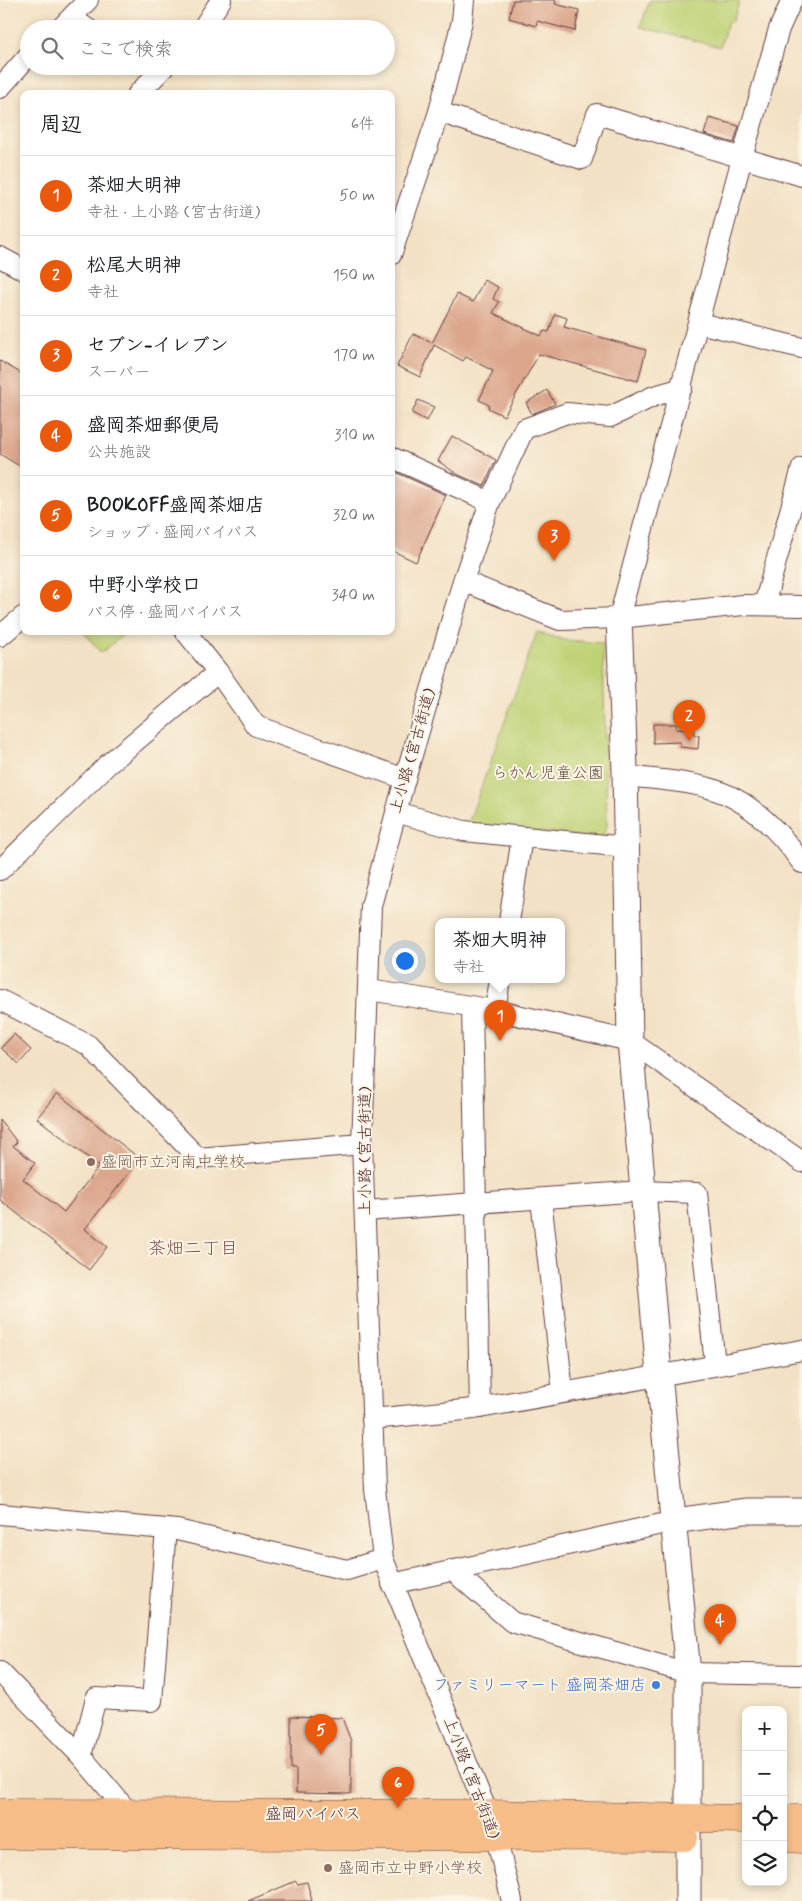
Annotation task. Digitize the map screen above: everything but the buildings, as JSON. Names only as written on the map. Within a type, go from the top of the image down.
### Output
[{"type":"highway","name":"盛岡バイパス","points":[[0,1813],[129,1813],[492,1826],[688,1828],[742,1837]]},
{"type":"highway","points":[[787,1819],[802,1819]]},
{"type":"highway","name":"盛岡バイパス","points":[[688,1828],[742,1820]]},
{"type":"highway","name":"盛岡バイパス","points":[[0,1835],[492,1826]]},
{"type":"highway","points":[[787,1838],[802,1839]]},
{"type":"street","points":[[76,20],[88,0]]},
{"type":"street","points":[[208,20],[221,0]]},
{"type":"street","points":[[395,243],[439,112],[462,21],[464,0]]},
{"type":"street","points":[[688,1901],[688,1673],[658,1374],[630,1041],[625,776],[619,618],[742,158],[779,28],[792,0]]},
{"type":"street","points":[[0,88],[20,65]]},
{"type":"street","points":[[141,90],[151,75]]},
{"type":"street","points":[[439,112],[582,159],[597,114],[802,176]]},
{"type":"street","points":[[0,256],[20,268]]},
{"type":"street","points":[[699,322],[802,348]]},
{"type":"street","name":"上小路 (宮古街道)","points":[[512,1901],[492,1826],[383,1559],[375,1489],[362,1144],[372,906],[404,779],[462,581],[490,502],[524,429],[567,413],[610,418],[654,396],[682,388]]},
{"type":"street","points":[[395,459],[490,502]]},
{"type":"street","points":[[764,605],[802,468]]},
{"type":"street","points":[[462,581],[560,620],[619,618],[764,605],[802,606]]},
{"type":"street","points":[[0,636],[20,619]]},
{"type":"street","points":[[188,635],[218,672],[256,726],[404,779]]},
{"type":"street","points":[[0,870],[106,765],[218,672]]},
{"type":"street","points":[[625,776],[706,787],[741,802],[768,821],[784,837],[802,863]]},
{"type":"street","points":[[396,812],[464,831],[626,847]]},
{"type":"street","points":[[510,918],[522,837]]},
{"type":"street","points":[[495,1010],[500,983]]},
{"type":"street","points":[[368,990],[495,1010],[630,1041],[802,1162]]},
{"type":"street","points":[[0,1001],[88,1045],[198,1158],[362,1144]]},
{"type":"street","points":[[472,1007],[480,1408]]},
{"type":"street","points":[[365,1211],[642,1191],[697,1193],[715,1365]]},
{"type":"street","points":[[541,1199],[562,1392]]},
{"type":"street","points":[[372,1418],[480,1408],[658,1374],[802,1350]]},
{"type":"street","points":[[392,1584],[674,1521],[745,1510],[802,1511]]},
{"type":"street","points":[[0,1514],[166,1529],[347,1570],[383,1559]]},
{"type":"street","points":[[81,1756],[96,1698],[152,1700],[166,1529]]},
{"type":"street","points":[[452,1570],[512,1622],[688,1673],[802,1675]]},
{"type":"street","points":[[0,1672],[81,1756],[129,1813]]},
{"type":"green space","points":[[650,0],[740,0],[733,21],[728,22],[720,47],[640,27]]},
{"type":"green space","name":"らかん児童公園","points":[[537,632],[564,640],[603,643],[607,827],[601,839],[468,824]]},
{"type":"green space","points":[[86,635],[123,635],[101,653]]},
{"type":"place","name":"セブン-イレブン","points":[[554,561]]},
{"type":"place","name":"松尾大明神","points":[[689,741]]},
{"type":"place","name":"茶畑大明神","points":[[500,1041]]},
{"type":"place","name":"盛岡市立河南中学校","points":[[91,1162]]},
{"type":"place","name":"盛岡茶畑郵便局","points":[[720,1645]]},
{"type":"place","name":"ファミリーマート 盛岡茶畑店","points":[[656,1685]]},
{"type":"place","name":"BOOKOFF盛岡茶畑店","points":[[321,1755]]},
{"type":"place","name":"中野小学校口","points":[[398,1808]]},
{"type":"place","name":"盛岡市立中野小学校","points":[[328,1868]]},
{"type":"district","name":"茶畑二丁目","points":[[193,1249]]}]
